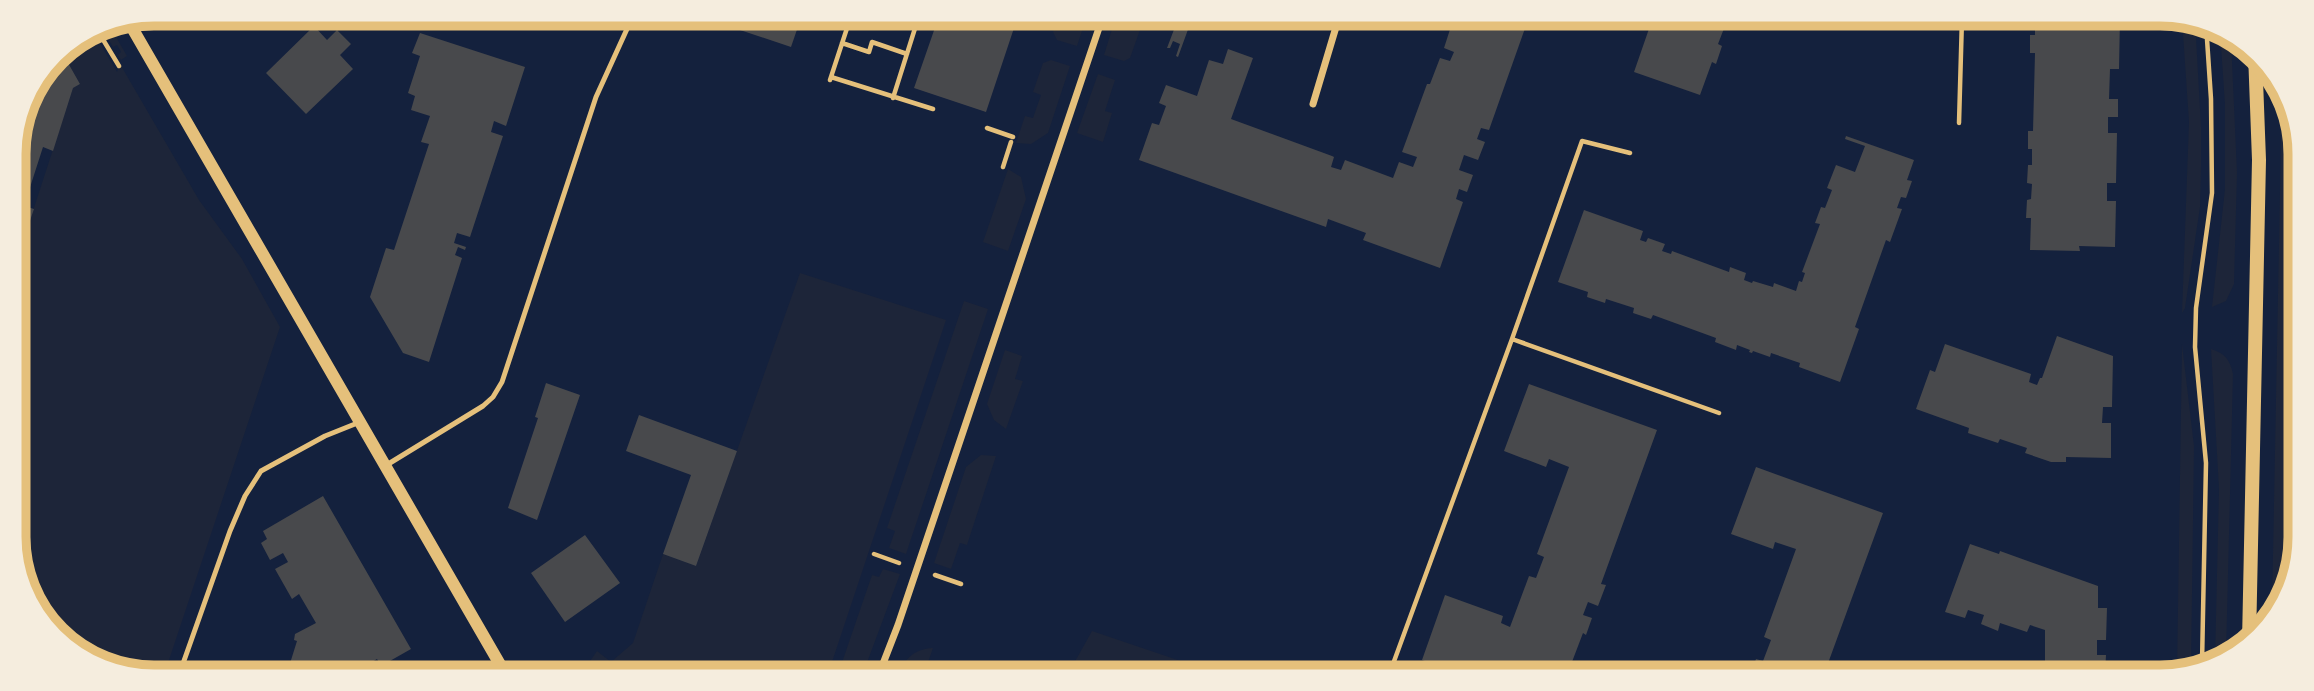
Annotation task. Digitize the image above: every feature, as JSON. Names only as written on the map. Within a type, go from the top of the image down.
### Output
[{"type":"main road","points":[[2249,628],[2259,160],[2256,70]]},
{"type":"street","points":[[1313,103],[1336,26]]},
{"type":"street","points":[[882,665],[1099,27]]},
{"type":"street","points":[[133,29],[500,665]]},
{"type":"lane","points":[[384,466],[483,406],[493,397],[502,382],[596,97],[628,27]]},
{"type":"lane","points":[[183,665],[230,531],[245,496],[261,471],[326,436],[360,422]]},
{"type":"path","points":[[1959,123],[1962,26]]},
{"type":"path","points":[[847,27],[830,79],[933,109]]},
{"type":"path","points":[[893,98],[916,27]]},
{"type":"path","points":[[2202,658],[2206,463],[2195,347],[2196,308],[2212,192],[2211,99],[2207,35]]},
{"type":"path","points":[[102,37],[119,66]]},
{"type":"path","points":[[842,43],[869,52],[872,42],[907,54]]},
{"type":"path","points":[[988,128],[1012,139],[1003,167]]},
{"type":"path","points":[[1393,664],[1582,141],[1630,153]]},
{"type":"path","points":[[1512,339],[1719,413]]},
{"type":"path","points":[[874,554],[903,565]]},
{"type":"path","points":[[931,573],[961,584]]},
{"type":"shaded area","points":[[1055,27],[1083,27],[1077,46],[1057,40],[1053,32]]},
{"type":"shaded area","points":[[1113,27],[1141,27],[1130,58],[1124,61],[1104,55]]},
{"type":"shaded area","points":[[2183,28],[2196,32],[2201,167],[2200,207],[2185,308],[2182,313],[2189,122]]},
{"type":"shaded area","points":[[114,33],[127,56],[121,60],[117,45],[113,47],[106,36]]},
{"type":"shaded area","points":[[97,39],[117,72],[120,64],[199,200],[242,259],[280,327],[167,665],[137,664],[121,660],[83,643],[58,621],[48,608],[39,594],[29,562],[26,537],[27,230],[73,88],[80,84],[67,61]]},
{"type":"shaded area","points":[[2221,41],[2231,48],[2237,173],[2234,284],[2226,301],[2212,307],[2225,189],[2225,104]]},
{"type":"shaded area","points":[[1051,60],[1070,66],[1048,133],[1031,144],[1016,143],[1025,116],[1033,118],[1041,95],[1033,92],[1043,63]]},
{"type":"shaded area","points":[[1098,74],[1115,80],[1105,111],[1112,113],[1103,142],[1077,133]]},
{"type":"shaded area","points":[[2280,110],[2288,154],[2288,537],[2281,578],[2272,598]]},
{"type":"shaded area","points":[[1008,169],[1021,177],[1026,199],[1008,251],[983,242]]},
{"type":"shaded area","points":[[800,273],[946,320],[831,665],[588,665],[597,651],[611,662],[633,643],[663,554],[696,566]]},
{"type":"shaded area","points":[[964,301],[988,309],[906,554],[889,548],[895,531],[887,528]]},
{"type":"shaded area","points":[[2182,344],[2194,446],[2191,660],[2177,663]]},
{"type":"shaded area","points":[[2211,349],[2226,358],[2233,374],[2226,646],[2215,653],[2219,489]]},
{"type":"shaded area","points":[[1005,350],[1022,356],[1015,379],[1023,381],[1006,429],[994,420],[987,404]]},
{"type":"shaded area","points":[[981,455],[996,456],[967,545],[960,543],[951,569],[934,563],[966,467]]},
{"type":"shaded area","points":[[883,569],[900,574],[868,660],[866,665],[841,665],[872,575],[879,577]]},
{"type":"shaded area","points":[[1092,631],[1191,664],[1073,665]]},
{"type":"shaded area","points":[[933,648],[927,665],[903,665],[911,655]]},
{"type":"building","points":[[1175,26],[1189,26],[1178,57],[1176,56],[1180,44],[1173,41],[1170,48],[1167,48]]},
{"type":"building","points":[[1451,26],[1526,26],[1489,130],[1481,128],[1477,139],[1485,142],[1478,160],[1464,155],[1459,170],[1473,175],[1467,192],[1459,189],[1456,199],[1463,202],[1440,268],[1363,240],[1366,233],[1328,219],[1326,227],[1139,160],[1152,123],[1159,125],[1166,106],[1159,103],[1166,85],[1197,96],[1209,60],[1223,64],[1228,49],[1253,58],[1231,119],[1332,156],[1331,167],[1341,170],[1345,160],[1393,178],[1399,162],[1413,167],[1417,157],[1402,152],[1427,84],[1430,84],[1440,58],[1450,61],[1454,52],[1444,48]]},
{"type":"building","points":[[1650,26],[1725,26],[1718,44],[1722,46],[1716,64],[1712,62],[1700,95],[1634,72]]},
{"type":"building","points":[[2035,26],[2120,26],[2119,69],[2110,69],[2109,99],[2118,99],[2118,117],[2108,117],[2108,133],[2117,133],[2116,183],[2107,183],[2107,201],[2116,201],[2115,247],[2079,246],[2080,251],[2030,250],[2031,218],[2026,218],[2027,200],[2031,199],[2032,184],[2027,183],[2028,165],[2032,165],[2032,149],[2028,149],[2028,131],[2033,131],[2035,53],[2030,53],[2030,35],[2035,35]]},
{"type":"building","points":[[313,27],[327,40],[337,30],[351,44],[340,55],[353,69],[306,114],[266,73]]},
{"type":"building","points":[[730,27],[798,27],[791,47]]},
{"type":"building","points":[[935,27],[1014,27],[986,112],[914,88]]},
{"type":"building","points":[[420,33],[525,67],[506,126],[494,121],[491,132],[503,136],[470,237],[457,233],[454,243],[466,247],[465,250],[458,247],[455,255],[462,258],[429,362],[403,353],[370,297],[386,248],[394,250],[429,144],[421,142],[430,116],[411,110],[415,96],[408,93],[420,56],[412,53]]},
{"type":"building","points":[[67,61],[80,84],[73,88],[53,151],[43,147],[27,197],[27,146],[31,121],[43,90]]},
{"type":"building","points":[[1846,136],[1914,160],[1907,180],[1912,181],[1906,198],[1901,197],[1897,208],[1902,209],[1890,242],[1886,240],[1855,327],[1859,329],[1840,382],[1771,353],[1770,357],[1753,351],[1752,353],[1737,345],[1736,350],[1715,342],[1716,338],[1653,315],[1651,319],[1633,313],[1634,308],[1606,299],[1605,303],[1587,297],[1588,292],[1558,282],[1584,210],[1643,231],[1640,240],[1646,242],[1648,238],[1665,244],[1662,251],[1671,254],[1672,251],[1729,272],[1730,267],[1746,273],[1744,280],[1752,283],[1753,281],[1773,287],[1774,283],[1796,291],[1799,281],[1802,282],[1805,273],[1802,272],[1820,224],[1815,223],[1832,190],[1827,188],[1836,165],[1855,172],[1865,146],[1845,139]]},
{"type":"building","points":[[27,207],[34,209],[27,230]]},
{"type":"building","points":[[2057,336],[2113,356],[2112,407],[2103,407],[2102,423],[2111,423],[2111,458],[2066,457],[2066,462],[2051,462],[2025,453],[2027,448],[2000,439],[1998,443],[1968,433],[1969,428],[1916,409],[1930,370],[1935,372],[1945,344],[2031,374],[2029,382],[2037,385]]},
{"type":"building","points":[[546,383],[580,395],[537,520],[508,508],[538,418],[535,417]]},
{"type":"building","points":[[1529,384],[1657,430],[1601,584],[1606,585],[1598,606],[1588,602],[1583,615],[1592,618],[1571,664],[1434,664],[1422,660],[1445,595],[1503,616],[1501,623],[1510,627],[1529,576],[1536,578],[1544,557],[1537,554],[1569,467],[1549,459],[1546,467],[1504,451]]},
{"type":"building","points":[[639,415],[737,451],[696,566],[663,554],[691,475],[626,451]]},
{"type":"building","points":[[1756,467],[1883,513],[1828,664],[1754,664],[1756,659],[1763,661],[1771,640],[1764,637],[1796,549],[1775,542],[1773,549],[1731,534]]},
{"type":"building","points":[[323,496],[411,649],[383,665],[377,659],[367,665],[290,665],[297,641],[294,640],[295,634],[316,623],[299,594],[292,599],[275,569],[288,562],[283,553],[270,560],[261,543],[267,539],[263,531]]},
{"type":"building","points":[[585,535],[620,583],[565,622],[531,573]]},
{"type":"building","points":[[1970,544],[1999,554],[2000,551],[2098,586],[2098,608],[2107,608],[2106,640],[2097,640],[2097,655],[2106,655],[2106,664],[2045,664],[2045,630],[2030,625],[2027,632],[2000,623],[1998,631],[1981,624],[1984,615],[1968,610],[1965,618],[1945,612]]}]
